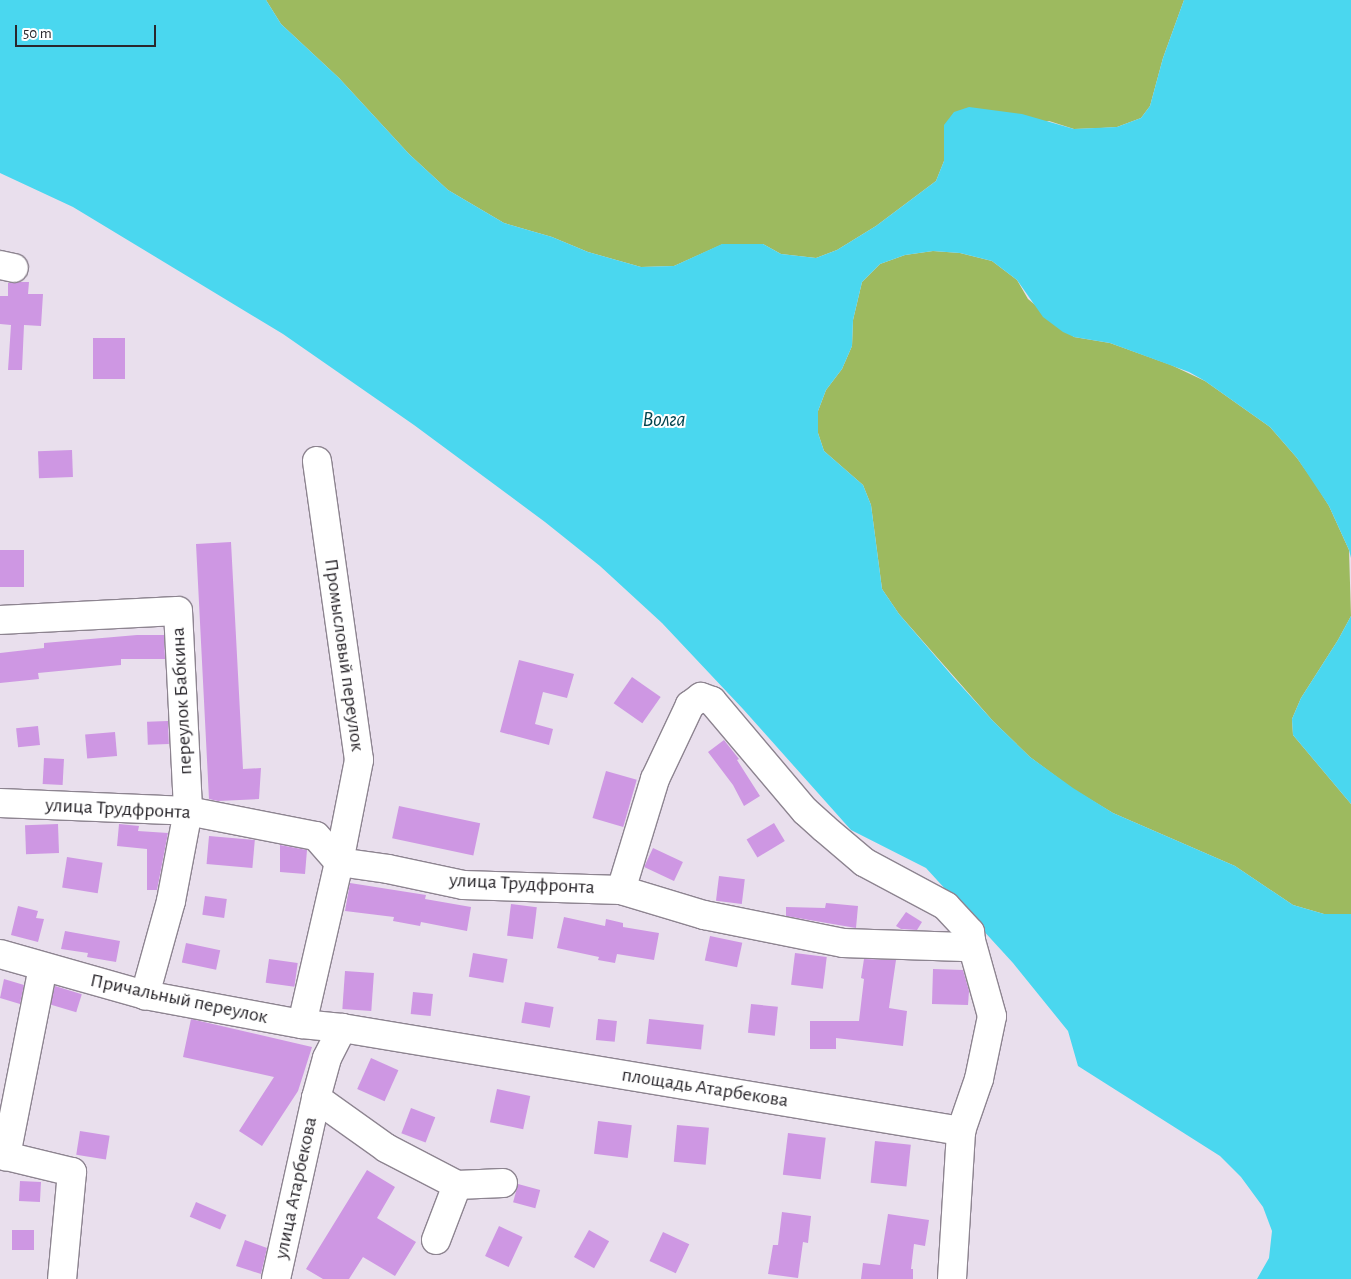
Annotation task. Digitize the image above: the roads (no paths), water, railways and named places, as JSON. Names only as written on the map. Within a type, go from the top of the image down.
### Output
[{"type":"street","name":"Промысловый переулок","points":[[302,1024],[339,862],[359,760],[318,461]]},
{"type":"street","name":"переулок Бабкина","points":[[0,620],[178,611],[188,811],[171,901],[145,995]]},
{"type":"street","points":[[621,890],[655,779],[690,705],[701,697],[712,701],[805,810],[824,828],[864,862],[946,906],[970,932],[968,944],[992,1016],[979,1079],[961,1131],[952,1279]]},
{"type":"street","name":"улица Трудфронта","points":[[0,803],[188,811],[316,836],[339,862],[463,885],[621,890],[704,915],[844,943],[968,944]]},
{"type":"street","name":"Причальный переулок","points":[[0,954],[145,995],[302,1024]]},
{"type":"street","points":[[43,966],[6,1156],[72,1172],[62,1279]]},
{"type":"street","name":"площадь Атарбекова","points":[[302,1024],[342,1028],[961,1131]]},
{"type":"street","name":"улица Атарбекова","points":[[276,1279],[316,1098],[327,1058],[342,1028]]},
{"type":"street","name":"улица Атарбекова","points":[[316,1098],[386,1148],[457,1185]]},
{"type":"street","points":[[436,1240],[457,1185],[503,1183]]},
{"type":"water","name":"Волга","points":[[0,0],[266,0],[281,24],[339,78],[409,154],[448,190],[504,223],[552,237],[588,252],[641,267],[674,266],[722,244],[763,244],[781,254],[816,258],[837,250],[876,226],[936,181],[944,161],[944,125],[954,112],[969,107],[1022,114],[1074,129],[1117,127],[1141,118],[1150,106],[1163,58],[1184,0],[1351,0],[1351,558],[1329,506],[1297,458],[1270,427],[1205,381],[1189,372],[1110,343],[1074,337],[1063,332],[1043,317],[1017,280],[992,261],[960,253],[933,251],[905,255],[880,264],[862,282],[853,320],[852,346],[842,369],[826,390],[818,411],[818,433],[824,451],[863,485],[871,505],[882,589],[899,614],[954,678],[993,721],[1030,757],[1073,788],[1113,813],[1235,866],[1293,905],[1324,914],[1351,914],[1351,1279],[1257,1279],[1269,1258],[1272,1231],[1263,1207],[1241,1177],[1220,1156],[1078,1066],[1068,1031],[1013,963],[926,868],[851,830],[743,709],[662,623],[600,566],[545,522],[414,425],[283,334],[73,207],[0,173]]},
{"type":"water","points":[[1351,616],[1351,804],[1293,735],[1292,719],[1301,698]]}]
